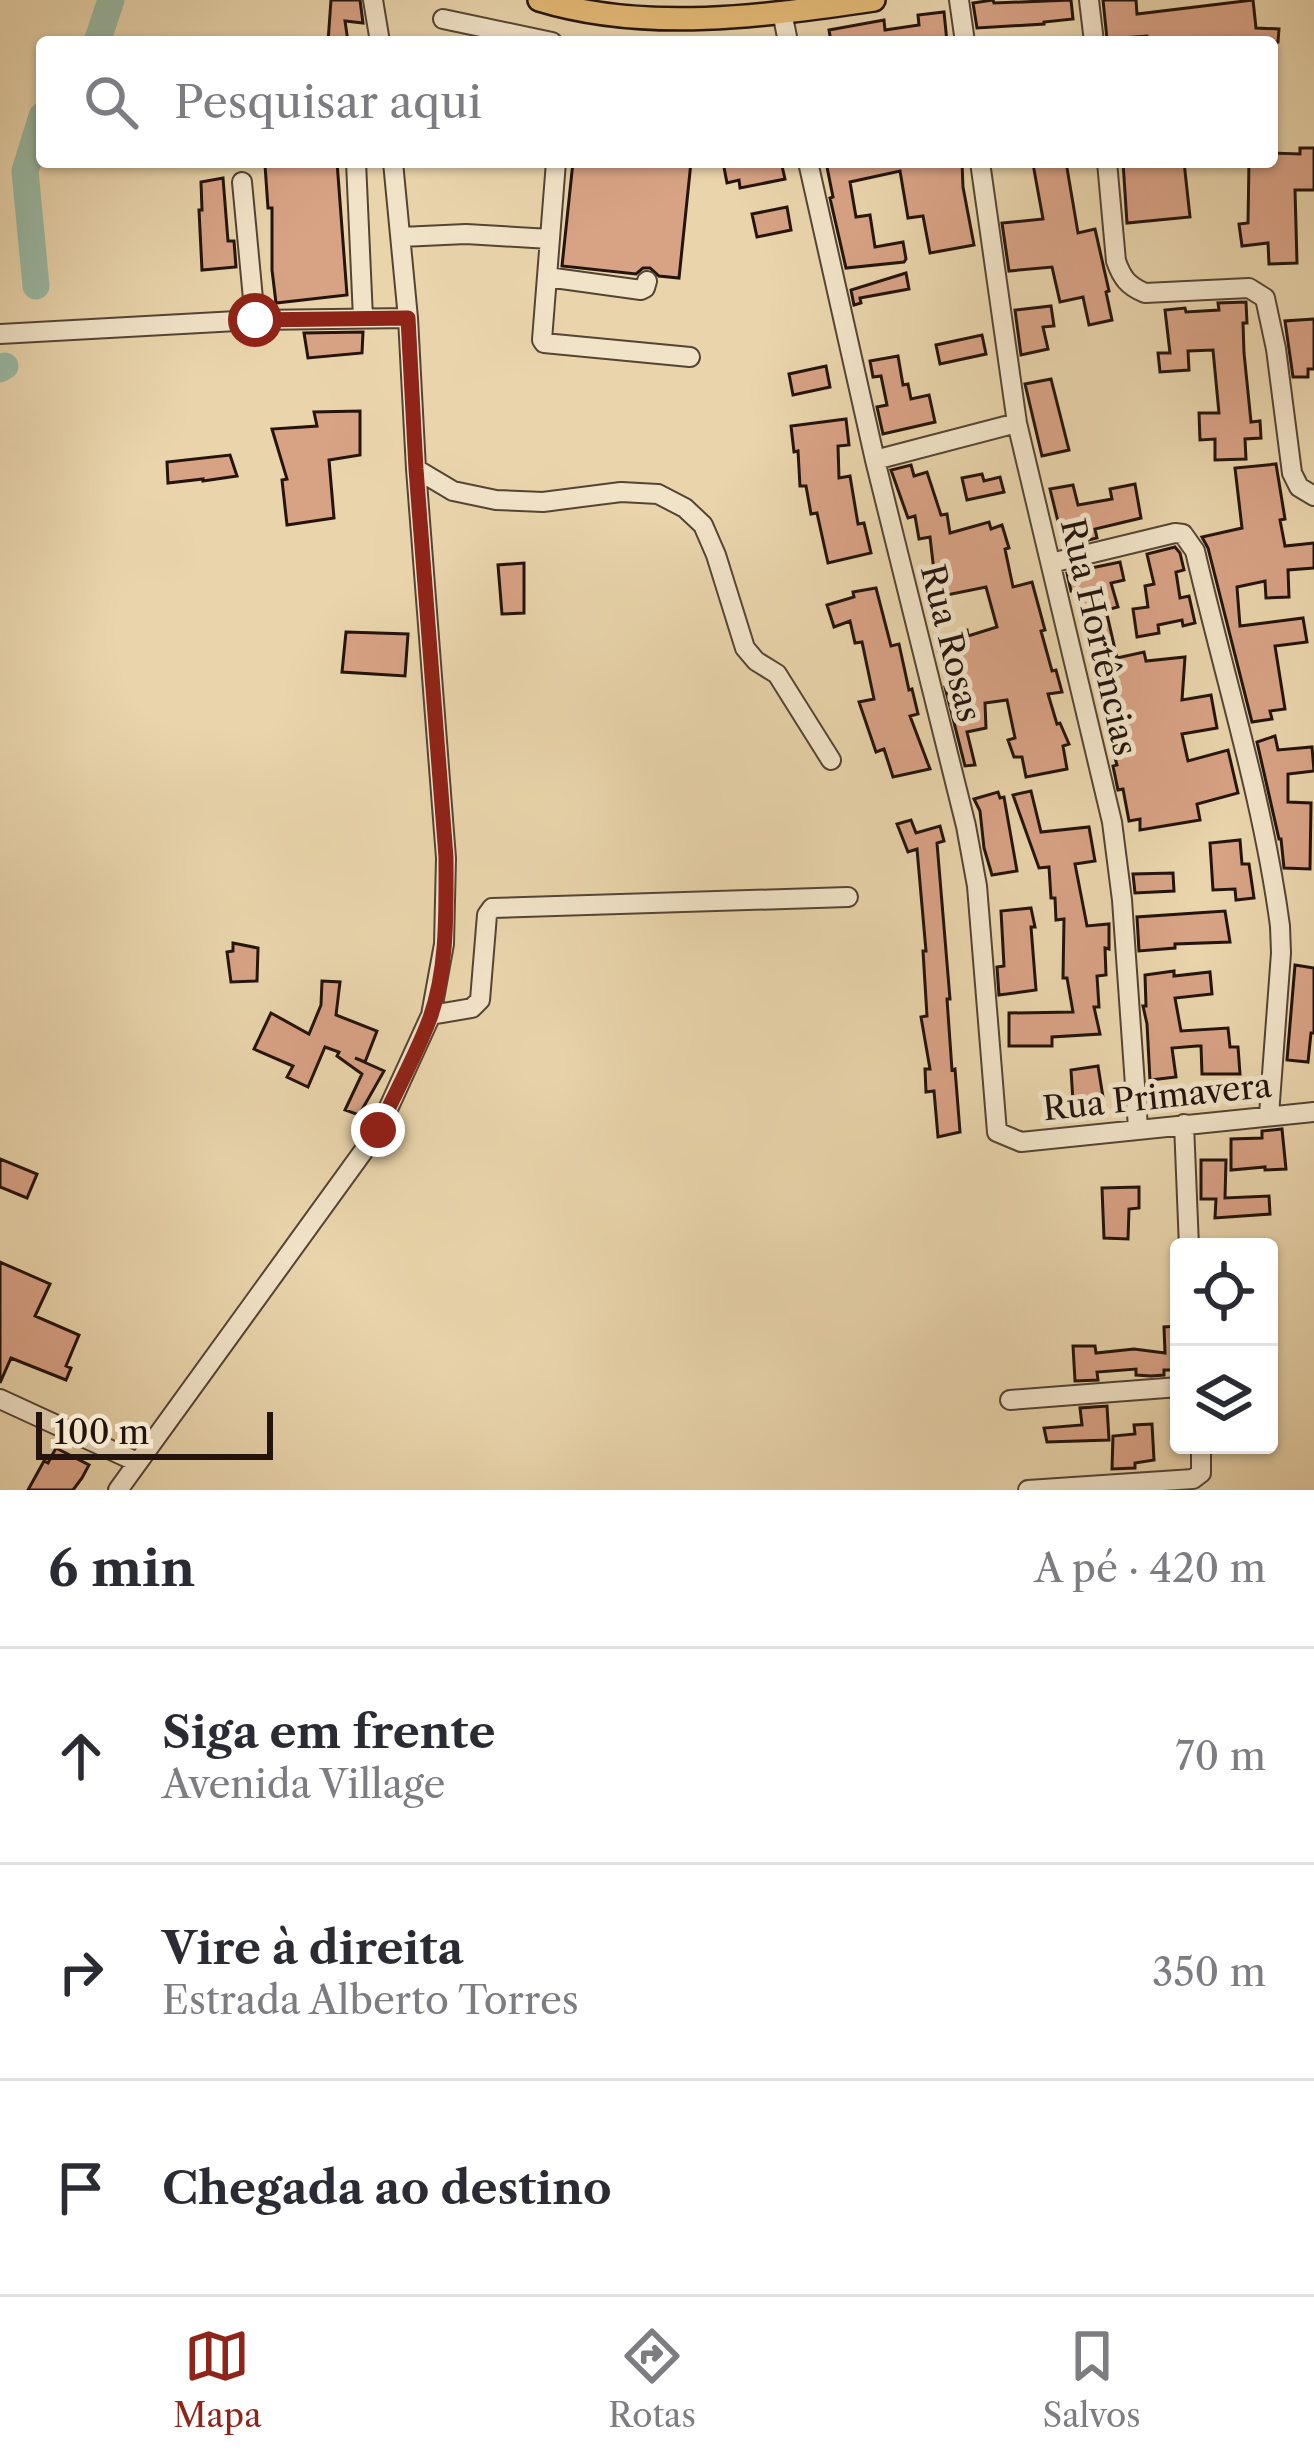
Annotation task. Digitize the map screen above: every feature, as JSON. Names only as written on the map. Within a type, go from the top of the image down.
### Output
[{"type":"main road","points":[[539,0],[590,14],[639,19],[782,12],[874,0]]},
{"type":"street","points":[[959,0],[963,36]]},
{"type":"street","points":[[1089,0],[1093,36]]},
{"type":"street","points":[[378,6],[380,36]]},
{"type":"street","points":[[782,12],[787,36]]},
{"type":"street","points":[[443,19],[468,33]]},
{"type":"street","points":[[356,168],[363,318]]},
{"type":"street","points":[[118,1490],[378,1130],[431,1016],[444,944],[446,857],[394,168]]},
{"type":"street","points":[[556,168],[542,340],[546,345],[690,357]]},
{"type":"street","name":"Rua Rosas","points":[[809,168],[977,886],[994,1121],[997,1132],[1007,1138]]},
{"type":"street","name":"Rua Hortências","points":[[981,168],[1017,423],[1112,822],[1138,1128]]},
{"type":"street","points":[[1108,168],[1116,260],[1131,287],[1145,293],[1249,288],[1265,298],[1292,472],[1299,487],[1312,496]]},
{"type":"street","points":[[242,182],[255,320]]},
{"type":"street","points":[[401,237],[466,234],[550,239]]},
{"type":"street","points":[[548,277],[641,290],[647,281]]},
{"type":"street","points":[[0,334],[255,320],[408,318]]},
{"type":"street","points":[[875,460],[1017,423]]},
{"type":"street","points":[[416,469],[453,491],[496,500],[543,502],[621,492],[658,494],[685,508],[703,525],[716,554],[746,649],[777,674],[830,760]]},
{"type":"street","points":[[1051,563],[1183,533],[1195,551],[1250,766],[1276,897],[1282,953],[1269,1115]]},
{"type":"street","points":[[431,1016],[472,1008],[479,1000],[487,915],[492,908],[848,897]]},
{"type":"street","name":"Rua Primavera","points":[[1007,1138],[1021,1142],[1314,1112]]},
{"type":"street","points":[[1184,1124],[1189,1238]]},
{"type":"street","points":[[1010,1400],[1170,1388]]},
{"type":"street","points":[[0,1399],[137,1462]]},
{"type":"street","points":[[1028,1490],[1193,1479],[1201,1473],[1201,1454]]},
{"type":"building","points":[[331,0],[360,0],[363,23],[345,21],[347,36],[328,36]]},
{"type":"building","points":[[1071,0],[1073,19],[977,28],[973,3]]},
{"type":"building","points":[[1103,0],[1136,0],[1137,14],[1253,0],[1256,28],[1279,29],[1278,42],[1278,36],[1107,36]]},
{"type":"building","points":[[944,12],[946,36],[830,36],[829,30],[884,20],[885,30],[919,25],[918,15]]},
{"type":"building","points":[[1300,148],[1314,148],[1314,190],[1295,190],[1297,263],[1269,264],[1268,243],[1242,246],[1239,224],[1248,223],[1249,168],[1278,168],[1278,153],[1300,154]]},
{"type":"building","points":[[265,168],[337,168],[347,295],[276,303],[272,208],[268,208]]},
{"type":"building","points":[[572,168],[690,168],[679,278],[659,276],[650,268],[636,274],[562,266]]},
{"type":"building","points":[[724,168],[782,168],[785,179],[740,188],[739,180],[727,183]]},
{"type":"building","points":[[827,168],[962,168],[974,245],[930,253],[923,216],[908,218],[900,171],[850,182],[856,217],[870,215],[875,247],[903,242],[906,259],[846,268]]},
{"type":"building","points":[[1034,168],[1067,168],[1078,233],[1095,229],[1112,320],[1089,325],[1083,297],[1060,302],[1052,267],[1009,271],[1002,223],[1043,219]]},
{"type":"building","points":[[1123,168],[1185,168],[1190,217],[1127,223]]},
{"type":"building","points":[[223,178],[228,241],[234,241],[236,267],[202,270],[201,182]]},
{"type":"building","points":[[787,207],[791,230],[757,237],[752,214]]},
{"type":"building","points":[[906,273],[909,289],[860,298],[861,303],[854,305],[851,290]]},
{"type":"building","points":[[1246,302],[1244,353],[1251,422],[1260,421],[1261,438],[1245,439],[1246,459],[1215,460],[1215,439],[1200,440],[1199,413],[1219,413],[1213,350],[1188,351],[1189,370],[1160,372],[1158,353],[1170,353],[1165,310],[1219,310],[1218,303]]},
{"type":"building","points":[[1051,306],[1054,326],[1043,327],[1048,349],[1021,355],[1015,310]]},
{"type":"building","points":[[1314,319],[1314,369],[1308,369],[1308,377],[1293,377],[1285,321]]},
{"type":"building","points":[[363,332],[362,353],[308,358],[304,333]]},
{"type":"building","points":[[982,335],[986,354],[940,364],[936,345]]},
{"type":"building","points":[[898,356],[903,385],[908,384],[911,399],[929,395],[935,422],[883,434],[877,407],[887,405],[881,376],[873,377],[870,361]]},
{"type":"building","points":[[826,366],[830,387],[793,395],[789,374]]},
{"type":"building","points":[[1051,379],[1069,450],[1042,456],[1025,384]]},
{"type":"building","points":[[360,411],[360,455],[329,460],[334,518],[287,525],[282,480],[287,479],[272,429],[317,426],[314,412]]},
{"type":"building","points":[[846,419],[849,445],[838,446],[839,478],[850,476],[858,524],[864,523],[871,553],[828,563],[817,513],[811,514],[806,486],[800,486],[791,426]]},
{"type":"building","points":[[230,455],[237,476],[168,483],[167,462]]},
{"type":"building","points":[[1276,464],[1285,546],[1314,543],[1314,568],[1288,570],[1289,597],[1266,598],[1265,581],[1237,587],[1240,626],[1303,618],[1307,642],[1275,646],[1285,709],[1270,711],[1272,719],[1252,722],[1202,537],[1242,528],[1235,468]]},
{"type":"building","points":[[911,465],[914,476],[927,472],[941,515],[947,514],[950,533],[989,522],[991,529],[1002,525],[1013,587],[1032,582],[1045,630],[1041,631],[1062,692],[1048,694],[1069,744],[1063,746],[1067,769],[1026,777],[1022,757],[1014,757],[1008,740],[1015,738],[1007,700],[985,703],[986,728],[967,732],[975,765],[965,766],[945,687],[953,686],[935,638],[967,630],[968,636],[997,627],[986,587],[937,597],[930,537],[919,539],[915,516],[908,518],[891,470]]},
{"type":"building","points":[[982,474],[984,481],[1000,477],[1004,492],[967,500],[962,478]]},
{"type":"building","points":[[1135,484],[1141,518],[1095,529],[1097,538],[1064,546],[1050,489],[1073,485],[1078,505],[1112,499],[1110,489]]},
{"type":"building","points":[[1175,547],[1184,570],[1176,572],[1180,598],[1189,596],[1195,623],[1183,626],[1182,620],[1158,625],[1159,633],[1137,637],[1133,609],[1148,607],[1145,586],[1154,584],[1147,554]]},
{"type":"building","points":[[1120,562],[1124,580],[1111,583],[1118,607],[1106,610],[1117,658],[1144,652],[1146,661],[1185,657],[1182,700],[1211,695],[1217,728],[1182,734],[1188,761],[1228,750],[1238,793],[1197,804],[1200,820],[1140,830],[1140,819],[1129,821],[1123,789],[1118,790],[1108,733],[1121,730],[1111,683],[1097,686],[1086,627],[1067,573]]},
{"type":"building","points":[[524,563],[524,613],[502,614],[498,565]]},
{"type":"building","points":[[876,588],[891,646],[899,644],[918,714],[910,716],[930,769],[893,777],[884,749],[876,752],[859,702],[874,699],[862,642],[855,643],[850,621],[834,627],[827,605],[854,597],[853,592]]},
{"type":"building","points":[[346,632],[408,634],[405,676],[342,672]]},
{"type":"building","points":[[1275,736],[1278,750],[1312,747],[1314,771],[1288,774],[1288,802],[1311,803],[1310,869],[1284,868],[1257,742]]},
{"type":"building","points":[[1031,791],[1041,832],[1089,827],[1095,861],[1075,864],[1087,926],[1109,924],[1109,949],[1105,948],[1106,975],[1097,976],[1099,1007],[1094,1007],[1100,1034],[1052,1037],[1052,1046],[1009,1046],[1009,1013],[1073,1012],[1067,978],[1063,978],[1064,919],[1056,920],[1049,867],[1039,868],[1013,795]]},
{"type":"building","points":[[998,792],[1004,797],[1017,871],[992,875],[974,799]]},
{"type":"building","points":[[911,820],[916,833],[940,826],[944,841],[937,843],[960,1132],[938,1137],[934,1091],[926,1092],[925,1069],[930,1069],[921,1017],[927,1016],[926,951],[917,849],[908,852],[897,824]]},
{"type":"building","points":[[1240,840],[1242,864],[1249,864],[1254,898],[1236,900],[1235,889],[1213,890],[1210,843]]},
{"type":"building","points":[[1173,873],[1174,891],[1135,893],[1133,874]]},
{"type":"building","points":[[1031,908],[1036,990],[999,995],[997,967],[1004,966],[1001,911]]},
{"type":"building","points":[[1225,911],[1230,942],[1139,951],[1137,917]]},
{"type":"building","points":[[233,943],[258,948],[257,981],[231,982],[227,952],[233,951]]},
{"type":"building","points":[[1295,965],[1314,968],[1314,1033],[1308,1062],[1287,1060]]},
{"type":"building","points":[[1174,971],[1174,976],[1210,972],[1212,994],[1175,998],[1181,1031],[1228,1028],[1230,1047],[1238,1047],[1240,1074],[1202,1074],[1201,1046],[1197,1046],[1172,1048],[1176,1077],[1150,1080],[1145,975]]},
{"type":"building","points":[[322,981],[340,982],[336,1015],[377,1031],[365,1062],[355,1058],[384,1071],[359,1115],[345,1110],[362,1074],[337,1056],[339,1052],[325,1047],[308,1087],[287,1077],[293,1066],[254,1049],[271,1013],[309,1034],[321,1005]]},
{"type":"building","points":[[1098,1066],[1103,1097],[1073,1101],[1071,1070]]},
{"type":"building","points":[[1282,1129],[1286,1169],[1231,1170],[1231,1139],[1262,1138],[1262,1131]]},
{"type":"building","points":[[0,1159],[37,1174],[27,1198],[0,1187]]},
{"type":"building","points":[[1201,1160],[1226,1160],[1225,1198],[1269,1196],[1270,1214],[1215,1218],[1216,1199],[1201,1199]]},
{"type":"building","points":[[1139,1187],[1139,1208],[1129,1209],[1128,1239],[1104,1238],[1102,1188]]},
{"type":"building","points":[[0,1262],[50,1284],[35,1316],[79,1335],[66,1366],[71,1368],[66,1380],[11,1358],[0,1383]]},
{"type":"building","points":[[1164,1327],[1170,1327],[1170,1370],[1164,1370],[1164,1375],[1136,1375],[1136,1369],[1097,1372],[1098,1380],[1075,1381],[1073,1346],[1095,1346],[1096,1353],[1134,1349],[1165,1353]]},
{"type":"building","points":[[1107,1406],[1109,1440],[1047,1442],[1044,1428],[1082,1425],[1080,1408]]},
{"type":"building","points":[[1152,1424],[1154,1460],[1135,1463],[1135,1468],[1112,1469],[1113,1436],[1135,1434],[1134,1425]]},
{"type":"building","points":[[56,1448],[89,1465],[82,1478],[73,1490],[28,1490],[44,1461],[48,1463]]},
{"type":"waterway","points":[[99,36],[111,0]]},
{"type":"waterway","points":[[36,135],[25,171],[36,286]]},
{"type":"waterway","points":[[0,369],[5,366]]},
{"type":"route","points":[[255,320],[408,318],[446,906],[431,1016],[378,1130]]}]
